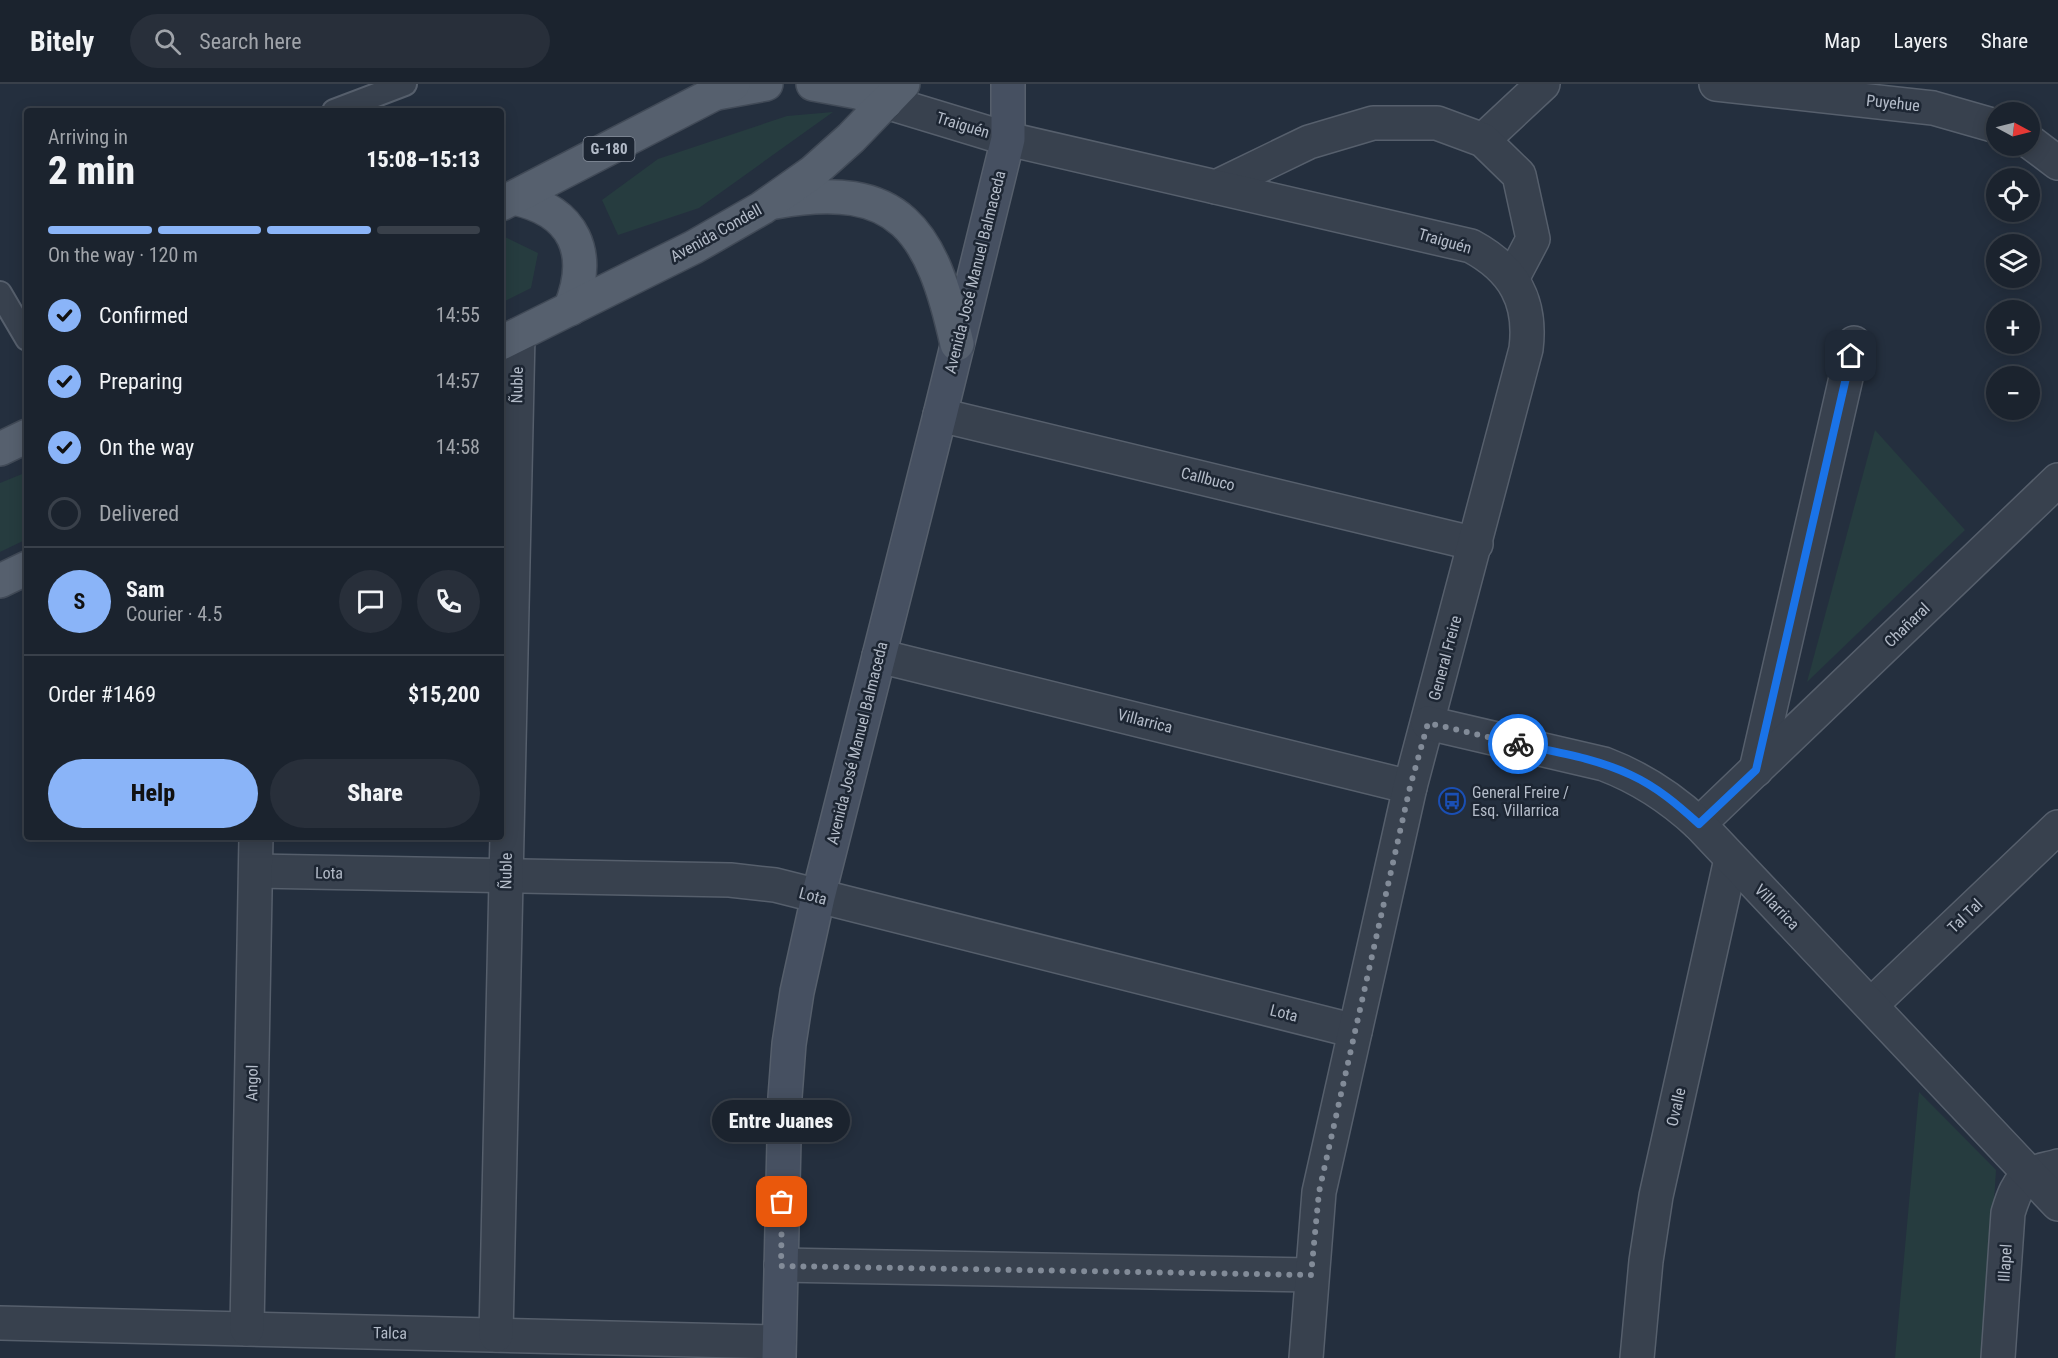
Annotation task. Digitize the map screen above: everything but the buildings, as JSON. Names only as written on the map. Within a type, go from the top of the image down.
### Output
[{"type":"main road","points":[[725,89],[766,84]]},
{"type":"main road","points":[[813,84],[857,92],[894,93]]},
{"type":"main road","name":"Avenida José Manuel Balmaceda","points":[[779,1350],[785,1097],[789,1044],[802,963],[1008,139],[1008,84]]},
{"type":"main road","name":"G-180","points":[[508,201],[725,89]]},
{"type":"main road","name":"Avenida Condell","points":[[509,339],[694,247],[770,202],[820,165],[851,138],[894,93]]},
{"type":"main road","points":[[770,202],[802,196],[836,196],[857,199],[877,205],[910,226],[925,245],[935,266],[949,305],[957,344]]},
{"type":"main road","points":[[508,201],[533,202],[551,211],[565,224],[575,240],[580,258],[581,276],[570,309]]},
{"type":"main road","points":[[0,449],[24,437]]},
{"type":"main road","points":[[0,581],[24,569]]},
{"type":"street","points":[[1483,140],[1543,84]]},
{"type":"street","name":"Puyehue","points":[[1716,84],[1933,108],[1986,123]]},
{"type":"street","name":"Traiguén","points":[[894,93],[1008,139],[1471,246],[1500,265],[1512,279]]},
{"type":"street","points":[[1216,187],[1309,142],[1373,123],[1437,123],[1483,140],[1519,175],[1533,239],[1512,279]]},
{"type":"street","points":[[2040,150],[2058,163]]},
{"type":"street","name":"General Freire","points":[[1306,1358],[1319,1192],[1410,787],[1526,350],[1528,331],[1526,313],[1521,295],[1512,279]]},
{"type":"street","name":"Ñuble","points":[[496,1335],[506,876],[509,339]]},
{"type":"street","points":[[1756,770],[1854,343]]},
{"type":"street","name":"Callbuco","points":[[940,415],[1476,544]]},
{"type":"street","name":"Chañaral","points":[[1699,824],[2058,480]]},
{"type":"street","name":"Villarrica","points":[[879,656],[1410,787]]},
{"type":"street","name":"Villarrica","points":[[1428,723],[1604,764],[1630,774],[1656,788],[1699,824],[1871,1005],[2044,1170],[2058,1204]]},
{"type":"street","name":"Tal Tal","points":[[1871,1005],[2058,827]]},
{"type":"street","name":"Angol","points":[[247,1329],[256,840]]},
{"type":"street","name":"Ovalle","points":[[1637,1358],[1646,1262],[1656,1196],[1731,859]]},
{"type":"street","name":"Lota","points":[[256,871],[730,880],[775,885],[1355,1031]]},
{"type":"street","name":"Illapel","points":[[1998,1358],[2008,1213],[2015,1194],[2044,1170]]},
{"type":"street","points":[[781,1266],[1311,1275]]},
{"type":"street","name":"Talca","points":[[0,1323],[496,1335],[779,1350]]},
{"type":"lane","points":[[342,108],[405,84]]},
{"type":"lane","points":[[0,293],[24,334]]},
{"type":"green space","points":[[833,112],[699,208],[618,235],[602,200],[658,159],[787,116]]},
{"type":"green space","points":[[504,238],[538,253],[531,288],[504,302]]},
{"type":"green space","points":[[1875,430],[1965,530],[1807,682]]},
{"type":"green space","points":[[24,473],[24,540],[0,552],[0,483]]},
{"type":"green space","points":[[1919,1092],[1996,1170],[1984,1358],[1895,1358]]},
{"type":"way so far","points":[[782,1202],[781,1266],[1311,1275],[1319,1192],[1410,787],[1428,723],[1518,744]]},
{"type":"place","name":"General Freire / Esq. Villarrica","points":[[1452,801]]},
{"type":"place","name":"Entre Juanes","points":[[782,1202]]},
{"type":"route","points":[[1518,744],[1604,764],[1630,774],[1656,788],[1699,824],[1756,770],[1851,356]]}]
